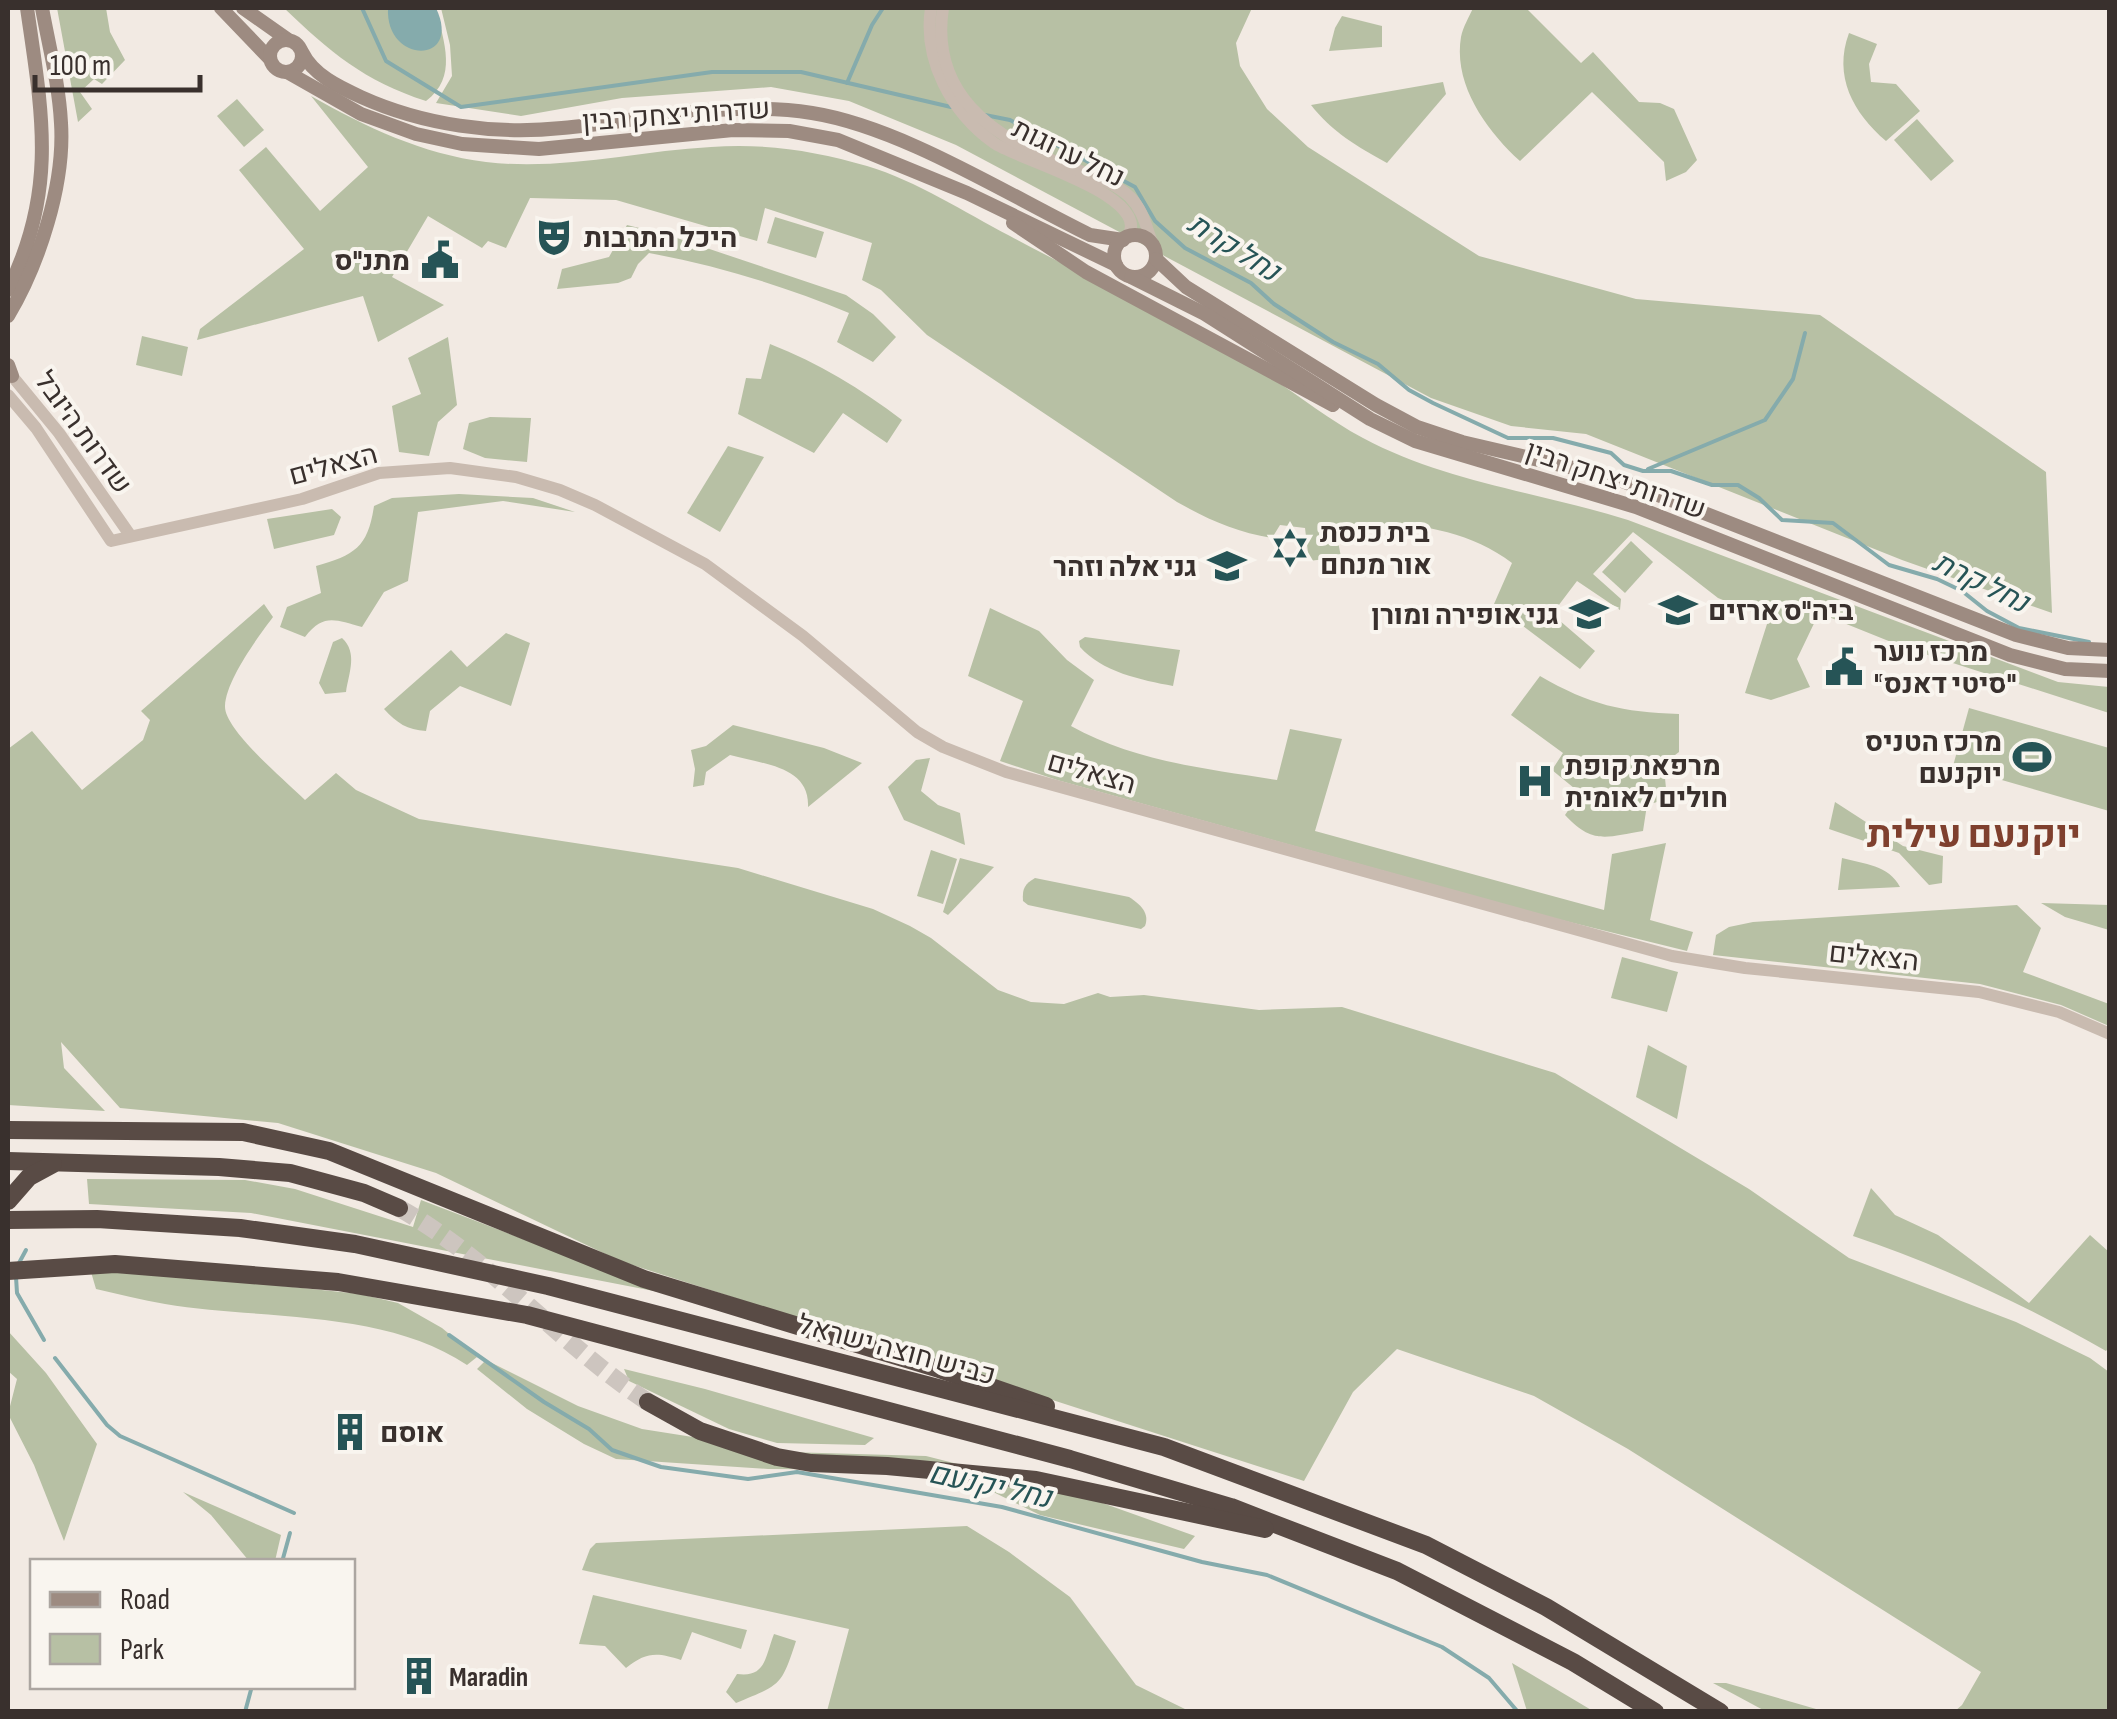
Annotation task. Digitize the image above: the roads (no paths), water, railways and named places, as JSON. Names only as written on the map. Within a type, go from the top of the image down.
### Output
[{"type":"highway","points":[[8,1130],[243,1132],[330,1151],[644,1279],[939,1369],[1164,1448]]},
{"type":"highway","points":[[8,1161],[290,1173],[326,1180],[399,1208]]},
{"type":"highway","points":[[8,1201],[29,1176],[56,1163]]},
{"type":"highway","name":"כביש חוצה ישראל","points":[[12,1220],[97,1219],[240,1228],[355,1244],[548,1286],[1164,1448],[1426,1545],[1546,1607],[1720,1712]]},
{"type":"highway","points":[[15,1270],[115,1264],[287,1275],[527,1315],[1106,1469],[1231,1508],[1397,1572],[1573,1662],[1655,1712]]},
{"type":"highway","points":[[648,1402],[700,1431],[777,1457],[1036,1480],[1314,1539]]},
{"type":"main road","points":[[8,290],[30,232],[44,158],[44,131],[27,8]]},
{"type":"main road","points":[[8,316],[38,252],[60,153],[60,102],[42,8]]},
{"type":"main road","points":[[221,8],[276,69],[287,72],[300,64],[302,52],[297,44],[243,8]]},
{"type":"main road","points":[[269,58],[276,42],[287,39]]},
{"type":"main road","name":"שדרות יצחק רבין","points":[[302,52],[316,70],[366,99],[418,116],[475,128],[560,129],[732,109],[815,114],[897,140],[1090,235],[1125,239]]},
{"type":"main road","name":"שדרות יצחק רבין","points":[[287,72],[360,114],[416,134],[462,144],[539,149],[734,130],[789,132],[863,148],[1116,264]]},
{"type":"main road","points":[[952,187],[1086,272],[1312,394],[1390,430]]},
{"type":"main road","points":[[1142,237],[1154,252],[1145,275],[1132,277],[1116,264],[1115,251],[1125,239],[1142,237]]},
{"type":"main road","name":"שדרות יצחק רבין","points":[[1154,252],[1186,287],[1376,405],[1417,426],[1462,442],[1612,476],[2016,635],[2068,648],[2110,650]]},
{"type":"main road","name":"שדרות יצחק רבין","points":[[1132,277],[1205,314],[1390,430],[1436,449],[1636,507],[2010,655],[2065,668],[2110,671]]},
{"type":"street","name":"נחל ערוגות","points":[[932,8],[930,33],[935,62],[947,90],[964,114],[998,146],[1104,192],[1121,204],[1132,227],[1125,239]]},
{"type":"street","name":"נחל ערוגות","points":[[943,8],[941,35],[946,62],[956,88],[971,109],[1008,140],[1122,190],[1140,210],[1154,252]]},
{"type":"street","name":"שדרות היובל","points":[[9,371],[52,424],[125,530]]},
{"type":"street","name":"שדרות היובל","points":[[8,395],[36,428],[111,540]]},
{"type":"street","name":"הצאלים","points":[[111,540],[125,530],[302,499],[380,473],[450,468],[516,478],[595,505],[680,549],[789,625],[917,732],[943,747],[1006,772],[1132,810],[1672,956],[1745,968],[1979,992],[2058,1012],[2110,1034]]},
{"type":"water","points":[[388,8],[436,8],[442,27],[439,40],[432,48],[421,51],[409,48],[390,27]]},
{"type":"waterway","name":"נחל קרת","points":[[362,8],[386,61],[461,107],[712,72],[801,72],[951,107]]},
{"type":"waterway","points":[[847,83],[883,8]]},
{"type":"waterway","name":"נחל קרת","points":[[985,115],[1010,120],[1135,187],[1155,221],[1185,248],[1251,283],[1274,304],[1333,342],[1378,364],[1409,390],[1433,403],[1508,438],[1553,438],[1611,453],[1624,465],[1643,471],[1671,471],[1712,485],[1738,485],[1782,520],[1833,523],[1889,565],[1962,591],[1987,611],[2019,628],[2089,642]]},
{"type":"waterway","points":[[1648,469],[1765,420],[1793,379],[1805,333]]},
{"type":"waterway","points":[[19,1263],[26,1250]]},
{"type":"waterway","points":[[16,1277],[17,1293],[44,1340]]},
{"type":"waterway","name":"נחל יקנעם","points":[[449,1335],[589,1429],[612,1450],[661,1467],[748,1479],[797,1472],[1002,1507],[1202,1562],[1267,1575],[1442,1647],[1489,1678],[1518,1712]]},
{"type":"waterway","points":[[55,1358],[120,1436],[294,1513]]},
{"type":"waterway","points":[[283,1559],[290,1533]]},
{"type":"waterway","points":[[245,1712],[251,1689]]},
{"type":"tunnel","points":[[399,1208],[465,1252],[585,1355],[648,1402]]},
{"type":"place","name":"היכל התרבות","points":[[554,237]]},
{"type":"place","name":"מתנ\"ס","points":[[440,260]]},
{"type":"place","name":"בית כנסת אור מנחם","points":[[1290,548]]},
{"type":"place","name":"גני אלה וזהר","points":[[1227,566]]},
{"type":"place","name":"ביה\"ס ארזים","points":[[1678,610]]},
{"type":"place","name":"גני אופירה ומורן","points":[[1589,614]]},
{"type":"place","name":"מרכז נוער \"סיטי דאנס\"","points":[[1844,667]]},
{"type":"place","name":"מרכז הטניס יוקנעם","points":[[2032,757]]},
{"type":"place","name":"מרפאת קופת חולים לאומית","points":[[1535,781]]},
{"type":"place","name":"אוסם","points":[[350,1432]]},
{"type":"place","name":"Maradin","points":[[419,1676]]},
{"type":"district","name":"יוקנעם עילית","points":[[1974,834]]}]
